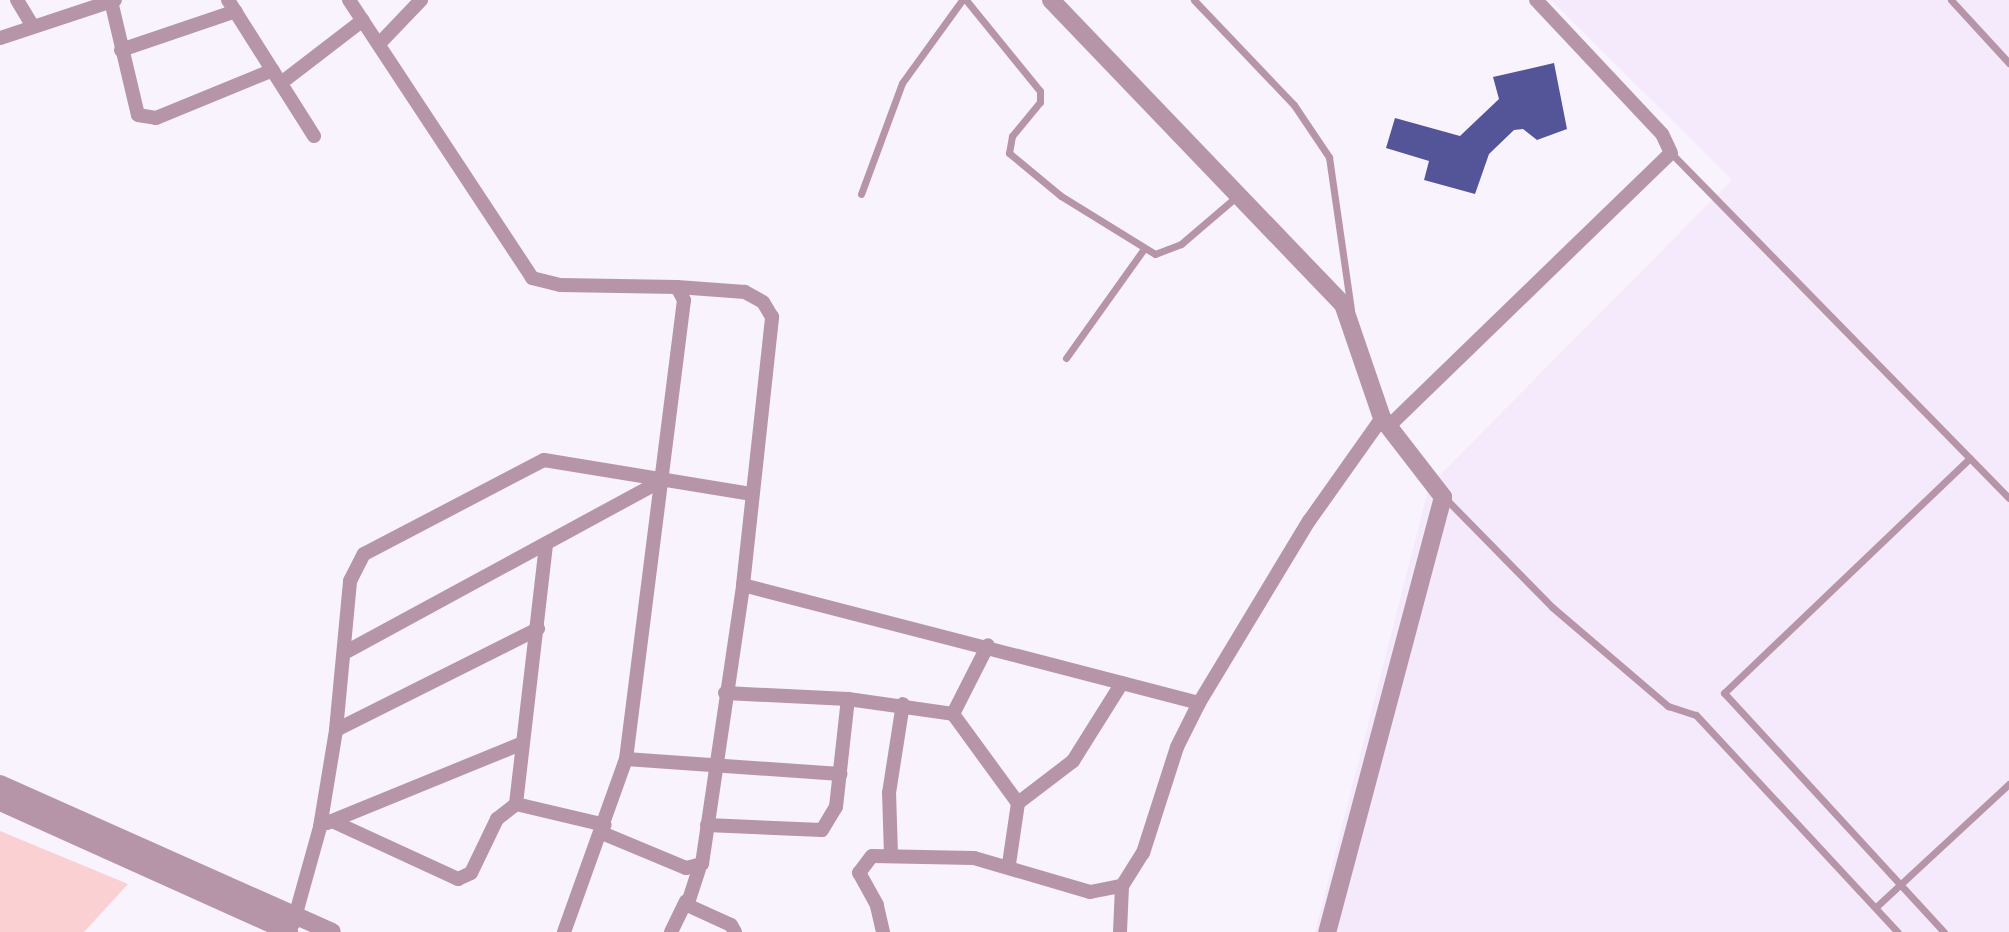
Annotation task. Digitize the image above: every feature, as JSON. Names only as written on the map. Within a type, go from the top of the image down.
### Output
[{"type":"street","points":[[18,0],[33,27]]},
{"type":"street","points":[[349,0],[532,278],[560,285],[745,292],[764,302],[772,317],[743,585],[707,825],[699,869],[671,932]]},
{"type":"street","points":[[379,44],[421,0]]},
{"type":"street","points":[[1051,0],[1353,320],[1385,422],[1443,497],[1327,932]]},
{"type":"street","points":[[1120,932],[1122,887],[1143,853],[1177,747],[1199,703],[1309,521],[1385,422],[1671,153],[1662,134],[1536,0]]},
{"type":"street","points":[[0,38],[113,6],[133,107],[147,118],[277,76],[363,20]]},
{"type":"street","points":[[121,50],[232,6],[314,136]]},
{"type":"street","points":[[564,932],[626,759],[685,313],[677,288]]},
{"type":"street","points":[[292,927],[326,824],[350,581],[364,554],[544,460],[752,494]]},
{"type":"street","points":[[344,653],[546,546],[663,480]]},
{"type":"street","points":[[326,824],[458,879],[471,873],[497,819],[516,804],[546,546]]},
{"type":"street","points":[[743,585],[988,645],[1199,703]]},
{"type":"street","points":[[336,730],[538,629]]},
{"type":"street","points":[[953,714],[988,645]]},
{"type":"street","points":[[1009,864],[1018,803],[1073,761],[1122,683]]},
{"type":"street","points":[[725,694],[848,699],[902,704],[953,714],[1018,803]]},
{"type":"street","points":[[707,825],[822,830],[836,807],[848,699]]},
{"type":"street","points":[[891,855],[889,793],[902,704]]},
{"type":"street","points":[[326,824],[522,744]]},
{"type":"street","points":[[626,759],[717,763],[840,774]]},
{"type":"street","points":[[0,784],[292,927]]},
{"type":"street","points":[[0,802],[292,927],[332,932]]},
{"type":"street","points":[[516,804],[603,829],[699,869]]},
{"type":"street","points":[[883,932],[877,905],[859,873],[864,860],[891,855],[1009,864],[1070,888],[1107,891],[1122,887]]},
{"type":"street","points":[[686,901],[690,909],[726,922],[735,932]]},
{"type":"lane","points":[[862,194],[902,83],[964,0],[1040,90],[1036,110],[1008,143],[1013,160],[1143,250],[1167,253],[1236,197]]},
{"type":"lane","points":[[1194,0],[1294,105],[1329,156],[1353,320]]},
{"type":"lane","points":[[1951,0],[2009,63]]},
{"type":"lane","points":[[1671,153],[2009,498]]},
{"type":"lane","points":[[1066,358],[1143,250]]},
{"type":"lane","points":[[1944,932],[1724,693],[1970,458]]},
{"type":"lane","points":[[1443,497],[1562,616],[1668,706],[1696,715],[1898,932]]},
{"type":"lane","points":[[1876,907],[2009,784]]},
{"type":"shaded area","points":[[1551,0],[2009,0],[2009,932],[1315,932],[1429,486],[1732,180]]},
{"type":"shaded area","points":[[0,831],[128,884],[84,932],[0,932]]},
{"type":"building","points":[[1554,63],[1567,129],[1537,140],[1523,129],[1514,130],[1489,154],[1475,194],[1424,180],[1429,161],[1386,148],[1395,118],[1460,136],[1499,99],[1493,77]]}]
